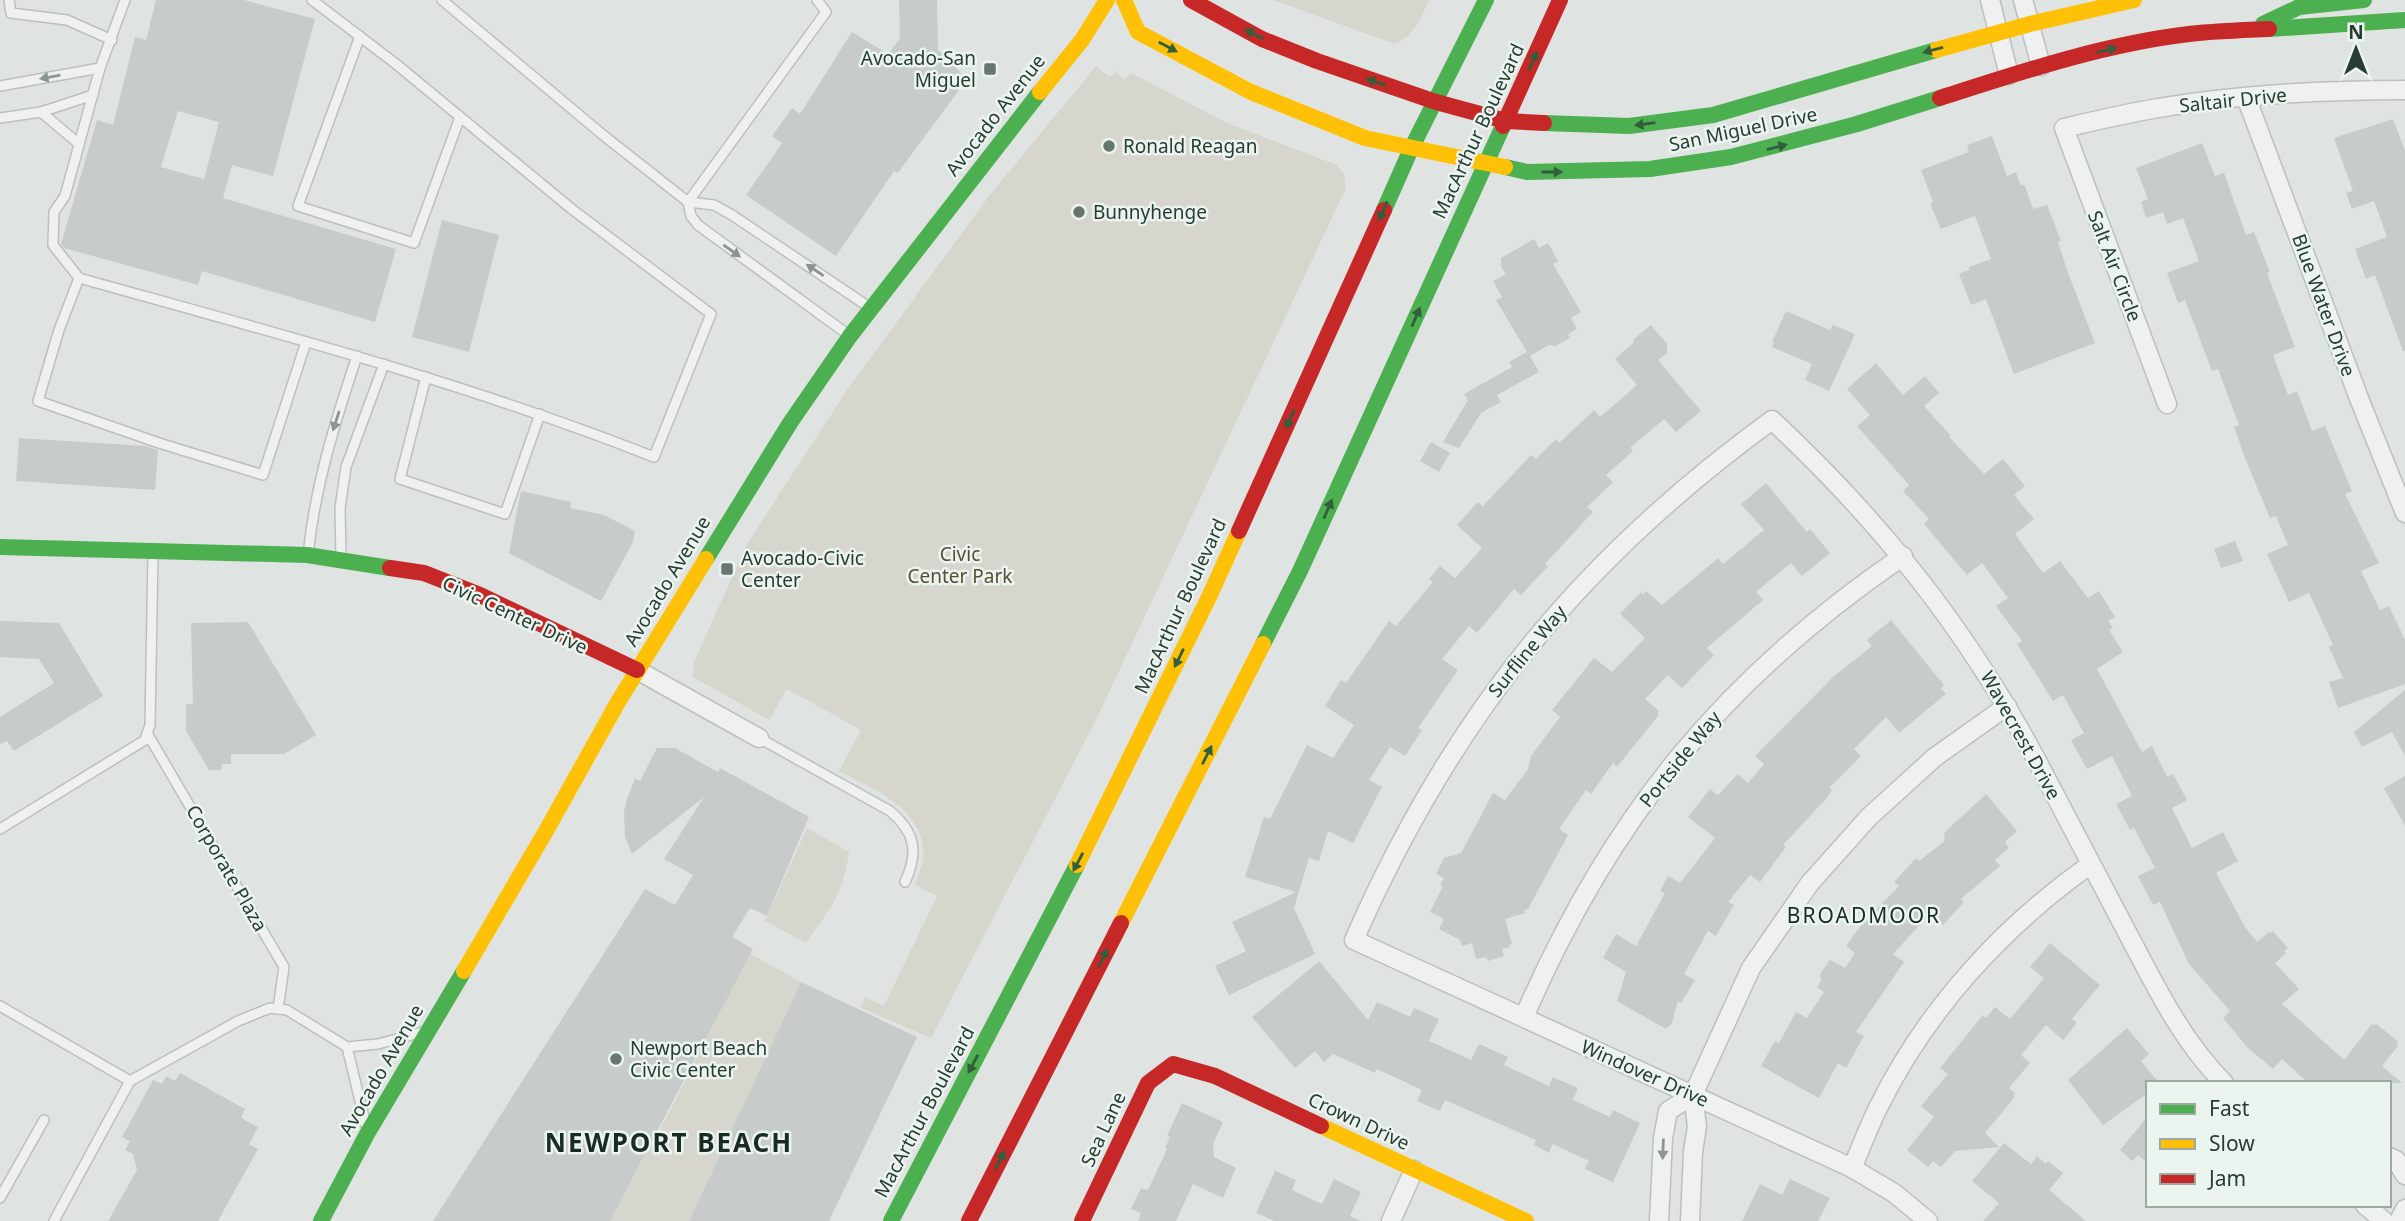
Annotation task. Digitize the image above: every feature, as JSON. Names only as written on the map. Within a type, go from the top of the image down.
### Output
[{"type":"main road","name":"Avocado Avenue","points":[[321,1221],[367,1134],[637,670],[790,423],[850,336],[988,156],[1082,40],[1107,0]]},
{"type":"main road","name":"San Miguel Drive","points":[[1124,0],[1138,32],[1251,92],[1357,135],[1411,149],[1527,172],[1650,169],[1731,157],[1857,124],[2041,66],[2111,48],[2188,34],[2405,20]]},
{"type":"main road","name":"San Miguel Drive","points":[[1191,0],[1262,39],[1436,103],[1506,121],[1629,126],[1713,115],[1828,79],[2030,24],[2134,0]]},
{"type":"main road","name":"MacArthur Boulevard","points":[[891,1221],[1093,834],[1209,597],[1411,149],[1486,0]]},
{"type":"main road","name":"MacArthur Boulevard","points":[[969,1221],[1300,571],[1560,0]]},
{"type":"main road","points":[[2254,28],[2299,7],[2364,0]]},
{"type":"main road","name":"Civic Center Drive","points":[[0,547],[307,555],[424,573],[480,595],[637,670]]},
{"type":"main road","name":"Crown Drive","points":[[1173,1064],[1215,1076],[1527,1221]]},
{"type":"main road","name":"Sea Lane","points":[[1083,1221],[1148,1083],[1173,1064]]},
{"type":"street","points":[[1990,0],[2009,75]]},
{"type":"street","points":[[2023,0],[2041,66]]},
{"type":"street","name":"Saltair Drive","points":[[2064,128],[2154,109],[2246,97],[2337,90],[2405,90]]},
{"type":"street","name":"Blue Water Drive","points":[[2246,97],[2405,513]]},
{"type":"street","name":"Salt Air Circle","points":[[2064,128],[2167,404]]},
{"type":"street","name":"Wavecrest Drive","points":[[1772,420],[1861,508],[1903,556],[1975,654],[2007,706],[2162,999],[2189,1040],[2222,1081]]},
{"type":"street","name":"Surfline Way","points":[[1354,940],[1379,884],[1432,785],[1514,664],[1578,589],[1629,537],[1694,479],[1772,420]]},
{"type":"street","name":"Portside Way","points":[[1524,1017],[1566,925],[1591,881],[1646,797],[1678,758],[1719,710],[1782,648],[1821,615],[1903,556]]},
{"type":"street","name":"Civic Center Drive","points":[[637,670],[759,738]]},
{"type":"street","points":[[1690,1221],[1697,1126],[1693,1095],[1751,968],[1783,919],[1846,841],[1901,786],[1970,730],[2007,706]]},
{"type":"street","points":[[1852,1168],[1878,1107],[1910,1051],[1948,997],[1991,948],[2039,903],[2091,864]]},
{"type":"street","name":"Windover Drive","points":[[1354,940],[1852,1168],[1895,1193],[1928,1221]]},
{"type":"street","points":[[1659,1221],[1663,1138],[1668,1111],[1693,1095]]},
{"type":"street","points":[[2391,1158],[2396,1160],[2405,1175]]},
{"type":"street","points":[[1391,1221],[1414,1170]]},
{"type":"street","points":[[2367,1207],[2384,1221]]},
{"type":"street","points":[[2399,1221],[2405,1209]]},
{"type":"lane","points":[[9,0],[11,13],[67,20],[112,40]]},
{"type":"lane","points":[[125,0],[100,68],[65,196],[54,212],[53,245],[79,278],[426,377],[540,414],[654,457],[710,314],[573,209],[312,0]]},
{"type":"lane","points":[[442,0],[603,135],[688,202],[714,205],[732,215],[872,308]]},
{"type":"lane","points":[[817,0],[826,12],[688,202],[691,216],[698,225],[850,336]]},
{"type":"lane","points":[[360,36],[298,206],[414,243],[460,117]]},
{"type":"lane","points":[[0,86],[100,68]]},
{"type":"lane","points":[[0,118],[41,112],[93,95]]},
{"type":"lane","points":[[41,112],[79,144]]},
{"type":"lane","points":[[79,278],[59,330],[38,401],[263,475],[306,342]]},
{"type":"lane","points":[[307,555],[313,511],[328,443],[357,356]]},
{"type":"lane","points":[[341,560],[340,508],[346,467],[384,364]]},
{"type":"lane","points":[[426,377],[400,478],[505,514],[540,414]]},
{"type":"lane","points":[[0,829],[145,740],[150,725],[153,550]]},
{"type":"lane","name":"Corporate Plaza","points":[[148,733],[284,967],[278,1009]]},
{"type":"lane","points":[[759,738],[890,811],[905,824],[912,839],[913,858],[905,882]]},
{"type":"lane","points":[[0,1006],[130,1081]]},
{"type":"lane","points":[[54,1221],[130,1081],[238,1021],[270,1008],[287,1010],[347,1047],[378,1044],[428,1031]]},
{"type":"lane","points":[[347,1047],[367,1134]]},
{"type":"lane","points":[[0,1198],[44,1120]]},
{"type":"green space","points":[[1273,0],[1429,0],[1412,32],[1395,44]]},
{"type":"green space","name":"Civic Center Park","points":[[1096,66],[1110,77],[1116,71],[1124,79],[1131,73],[1227,123],[1337,165],[1344,174],[1346,188],[1097,718],[931,1038],[861,1008],[865,997],[884,1006],[937,896],[915,885],[923,859],[922,842],[917,827],[908,815],[882,794],[839,771],[861,730],[787,689],[769,720],[693,677],[694,662],[747,544],[847,390],[989,196]]},
{"type":"green space","points":[[807,828],[849,852],[839,891],[806,943],[765,921]]},
{"type":"green space","points":[[749,953],[801,982],[689,1221],[609,1221],[672,1107]]},
{"type":"building","points":[[156,0],[244,0],[315,19],[273,176],[232,165],[223,198],[396,249],[375,322],[202,271],[198,285],[64,248],[61,244],[97,120],[113,125],[135,37],[146,40]],"holes":[[[178,111],[219,122],[204,179],[161,167]]]},
{"type":"building","points":[[899,0],[937,0],[938,50],[967,79],[898,173],[894,171],[836,256],[746,195],[782,143],[772,136],[792,108],[800,114],[852,32],[888,54],[900,38]]},
{"type":"building","points":[[2393,119],[2405,151],[2405,351],[2375,275],[2366,279],[2355,249],[2387,237],[2374,201],[2352,209],[2346,193],[2353,191],[2334,138]]},
{"type":"building","points":[[1992,136],[2007,176],[2016,172],[2020,184],[2025,186],[2033,209],[2047,205],[2061,241],[2058,242],[2067,270],[2095,343],[2014,374],[1986,299],[1971,305],[1959,274],[1991,259],[1975,216],[1941,229],[1930,204],[1933,202],[1921,170],[1969,152],[1967,145]]},
{"type":"building","points":[[2202,143],[2215,176],[2224,173],[2246,235],[2254,232],[2270,272],[2267,273],[2295,347],[2273,355],[2288,395],[2297,391],[2312,431],[2325,426],[2352,491],[2345,494],[2379,563],[2361,571],[2380,610],[2389,606],[2405,640],[2405,684],[2338,708],[2329,682],[2343,678],[2329,647],[2333,645],[2309,593],[2289,602],[2267,554],[2288,545],[2276,516],[2270,518],[2245,458],[2234,427],[2239,425],[2218,369],[2212,371],[2185,300],[2178,303],[2167,273],[2199,261],[2183,218],[2167,224],[2163,212],[2146,218],[2141,202],[2148,199],[2136,168]]},
{"type":"building","points":[[442,220],[499,235],[469,352],[412,337]]},
{"type":"building","points":[[1534,239],[1539,248],[1548,243],[1558,261],[1553,264],[1581,312],[1571,318],[1577,329],[1568,334],[1570,338],[1555,346],[1549,345],[1530,356],[1539,372],[1497,395],[1501,402],[1481,413],[1459,448],[1443,442],[1468,400],[1464,394],[1512,367],[1509,362],[1527,352],[1496,300],[1502,297],[1493,281],[1506,274],[1501,267],[1501,258]]},
{"type":"building","points":[[1786,311],[1830,330],[1833,325],[1855,334],[1829,391],[1805,380],[1812,364],[1772,347]]},
{"type":"building","points":[[1651,325],[1667,344],[1667,353],[1658,360],[1701,411],[1676,432],[1664,419],[1630,448],[1633,451],[1606,475],[1613,482],[1587,507],[1593,512],[1545,564],[1548,566],[1521,595],[1514,589],[1477,633],[1469,626],[1442,659],[1458,670],[1418,728],[1422,730],[1405,756],[1390,747],[1369,780],[1382,787],[1353,843],[1328,831],[1319,861],[1309,858],[1294,908],[1315,954],[1229,995],[1215,966],[1246,951],[1232,922],[1296,892],[1245,877],[1264,817],[1270,819],[1307,745],[1333,758],[1354,725],[1325,706],[1341,680],[1346,683],[1389,621],[1396,626],[1433,582],[1429,579],[1440,566],[1455,578],[1482,548],[1457,525],[1478,502],[1483,506],[1531,455],[1536,459],[1556,439],[1559,443],[1594,410],[1600,417],[1637,385],[1615,359]]},
{"type":"building","points":[[1876,363],[1903,395],[1925,376],[1939,393],[1924,406],[1951,436],[1949,437],[1984,474],[2003,459],[2025,486],[2014,495],[2034,519],[2015,534],[2043,573],[2060,561],[2088,598],[2099,591],[2115,617],[2108,621],[2113,628],[2109,630],[2123,652],[2097,669],[2142,752],[2152,746],[2167,777],[2173,774],[2187,800],[2172,808],[2192,848],[2223,832],[2238,861],[2216,873],[2245,927],[2257,942],[2273,931],[2288,948],[2275,963],[2299,989],[2282,1004],[2344,1060],[2372,1024],[2376,1024],[2398,1041],[2398,1046],[2382,1066],[2402,1083],[2306,1081],[2282,1059],[2273,1069],[2247,1047],[2223,1018],[2230,1011],[2189,964],[2160,902],[2153,905],[2138,876],[2155,868],[2134,828],[2130,830],[2116,804],[2132,796],[2112,756],[2087,769],[2071,740],[2084,733],[2063,695],[2053,701],[2017,644],[2022,641],[1996,606],[2008,598],[1982,563],[1967,575],[1924,524],[1929,519],[1903,491],[1909,485],[1857,426],[1870,415],[1847,389]]},
{"type":"building","points":[[19,438],[146,446],[158,450],[155,490],[16,481]]},
{"type":"building","points":[[1431,442],[1450,453],[1439,472],[1420,461]]},
{"type":"building","points":[[1766,483],[1807,532],[1810,529],[1830,553],[1802,576],[1791,563],[1756,592],[1763,600],[1707,648],[1714,655],[1682,688],[1668,675],[1645,699],[1658,710],[1658,716],[1617,767],[1613,763],[1591,794],[1586,790],[1559,829],[1568,835],[1528,909],[1524,910],[1525,913],[1505,919],[1512,944],[1502,949],[1504,956],[1488,961],[1486,957],[1476,959],[1472,943],[1462,946],[1460,940],[1439,929],[1444,919],[1430,912],[1443,886],[1440,885],[1444,878],[1436,874],[1444,858],[1461,853],[1493,793],[1505,800],[1528,769],[1531,756],[1560,717],[1552,710],[1594,658],[1612,672],[1645,638],[1620,614],[1641,592],[1643,594],[1646,591],[1662,605],[1718,558],[1723,564],[1764,530],[1741,504]]},
{"type":"building","points":[[521,491],[571,502],[570,508],[604,515],[635,531],[633,542],[601,601],[509,553]]},
{"type":"building","points":[[2235,541],[2243,561],[2221,568],[2214,549]]},
{"type":"building","points":[[1891,620],[1944,685],[1941,688],[1946,694],[1899,733],[1886,717],[1854,749],[1861,756],[1829,788],[1832,790],[1825,800],[1783,845],[1786,847],[1760,882],[1750,875],[1728,902],[1734,905],[1716,936],[1708,931],[1684,974],[1695,980],[1681,1003],[1678,1001],[1672,1023],[1666,1029],[1617,1001],[1626,972],[1603,958],[1616,934],[1636,946],[1665,893],[1660,891],[1668,876],[1680,883],[1715,838],[1688,817],[1710,789],[1718,795],[1738,774],[1748,783],[1764,764],[1755,756],[1833,677],[1872,646],[1867,640]]},
{"type":"building","points":[[0,621],[59,623],[103,696],[14,751],[7,741],[0,744],[0,717],[54,683],[39,659],[0,657]]},
{"type":"building","points":[[248,622],[316,735],[284,754],[231,754],[231,764],[222,764],[221,770],[209,770],[186,731],[186,704],[193,704],[191,623]]},
{"type":"building","points":[[2405,690],[2405,756],[2392,732],[2362,747],[2354,732]]},
{"type":"building","name":"Newport Beach Civic Center","points":[[657,748],[675,748],[718,772],[720,768],[809,817],[767,916],[750,908],[732,937],[753,949],[610,1221],[433,1221],[645,889],[675,905],[693,875],[664,859],[704,797],[632,854],[625,837],[624,812],[627,799],[635,779],[640,781]]},
{"type":"building","points":[[2405,776],[2405,826],[2384,788]]},
{"type":"building","points":[[1986,794],[2017,831],[2005,842],[2009,848],[1995,860],[2000,866],[1961,899],[1964,902],[1943,925],[1930,914],[1893,954],[1904,962],[1856,1032],[1864,1036],[1846,1068],[1838,1063],[1819,1098],[1761,1066],[1775,1041],[1779,1043],[1796,1012],[1807,1018],[1824,992],[1817,987],[1821,981],[1820,974],[1830,960],[1845,968],[1855,953],[1846,946],[1858,929],[1899,886],[1894,882],[1916,858],[1919,861],[1945,841],[1944,833]]},
{"type":"building","points":[[2050,943],[2100,985],[2072,1019],[2077,1023],[2063,1040],[2046,1025],[2021,1055],[2030,1063],[2009,1088],[2015,1093],[2015,1097],[1985,1133],[1999,1147],[1955,1151],[1941,1167],[1933,1161],[1928,1167],[1907,1150],[1934,1117],[1921,1106],[1948,1074],[1940,1068],[1983,1015],[1986,1018],[1995,1007],[2010,1019],[2044,978],[2030,967]]},
{"type":"building","points":[[1319,961],[1368,1020],[1377,1002],[1410,1017],[1414,1008],[1439,1019],[1429,1041],[1471,1060],[1479,1044],[1508,1057],[1504,1065],[1549,1086],[1553,1077],[1578,1088],[1573,1100],[1610,1117],[1613,1110],[1640,1123],[1613,1182],[1585,1169],[1589,1161],[1553,1144],[1549,1153],[1534,1145],[1536,1140],[1445,1100],[1440,1111],[1417,1101],[1422,1090],[1377,1069],[1375,1073],[1333,1054],[1324,1062],[1315,1051],[1295,1068],[1252,1017]]},
{"type":"building","points":[[801,982],[917,1037],[829,1221],[689,1221]]},
{"type":"building","points":[[2127,1028],[2149,1054],[2141,1061],[2157,1081],[2146,1081],[2146,1094],[2103,1125],[2068,1080]]},
{"type":"building","points":[[180,1073],[245,1109],[241,1118],[258,1127],[249,1144],[258,1149],[218,1221],[108,1221],[137,1170],[133,1154],[125,1150],[130,1141],[122,1137],[153,1080],[162,1084],[166,1076],[175,1081]]},
{"type":"building","points":[[1182,1103],[1223,1122],[1213,1144],[1214,1157],[1236,1168],[1223,1198],[1193,1184],[1176,1221],[1138,1221],[1141,1213],[1131,1209],[1141,1188],[1149,1188],[1167,1149],[1165,1148],[1170,1137],[1167,1136]]},
{"type":"building","points":[[2146,1118],[2146,1161],[2138,1155],[2132,1161],[2120,1150]]},
{"type":"building","points":[[2004,1143],[2031,1164],[2037,1156],[2063,1173],[2049,1190],[2086,1221],[1983,1221],[1999,1203],[1972,1181]]},
{"type":"building","points":[[1275,1171],[1296,1180],[1292,1190],[1322,1204],[1334,1179],[1361,1192],[1350,1216],[1361,1221],[1274,1221],[1256,1213]]},
{"type":"building","points":[[1790,1179],[1830,1198],[1818,1221],[1742,1221],[1760,1184],[1782,1195]]},
{"type":"traffic: fast","points":[[1384,210],[1411,149],[1486,0]]},
{"type":"traffic: fast","points":[[2263,24],[2299,7],[2364,0]]},
{"type":"traffic: fast","points":[[2269,29],[2405,20]]},
{"type":"traffic: fast","points":[[1544,123],[1629,126],[1713,115],[1936,50]]},
{"type":"traffic: fast","points":[[706,559],[790,423],[850,336],[1040,92]]},
{"type":"traffic: fast","points":[[1505,167],[1527,172],[1650,169],[1731,157],[1857,124],[1940,98]]},
{"type":"traffic: fast","points":[[1263,644],[1300,571],[1503,126]]},
{"type":"traffic: fast","points":[[0,547],[307,555],[390,568]]},
{"type":"traffic: fast","points":[[891,1221],[1077,865]]},
{"type":"traffic: fast","points":[[321,1221],[367,1134],[464,971]]},
{"type":"traffic: slow","points":[[1040,92],[1082,40],[1107,0]]},
{"type":"traffic: slow","points":[[1124,0],[1138,32],[1251,92],[1365,138],[1505,167]]},
{"type":"traffic: slow","points":[[1936,50],[2030,24],[2134,0]]},
{"type":"traffic: slow","points":[[1077,865],[1239,531]]},
{"type":"traffic: slow","points":[[464,971],[618,702],[706,559]]},
{"type":"traffic: slow","points":[[1121,923],[1263,644]]},
{"type":"traffic: slow","points":[[1321,1126],[1526,1221]]},
{"type":"traffic: jam","points":[[1191,0],[1262,39],[1317,61],[1436,102],[1506,121],[1544,123]]},
{"type":"traffic: jam","points":[[1503,126],[1560,0]]},
{"type":"traffic: jam","points":[[1940,98],[2063,60],[2126,45],[2189,34],[2269,29]]},
{"type":"traffic: jam","points":[[1239,531],[1384,210]]},
{"type":"traffic: jam","points":[[390,568],[424,573],[480,595],[637,670]]},
{"type":"traffic: jam","points":[[969,1221],[1121,923]]},
{"type":"traffic: jam","points":[[1082,1221],[1148,1083],[1173,1064],[1215,1076],[1321,1126]]},
{"type":"place","name":"Avocado-San Miguel","points":[[990,69]]},
{"type":"place","name":"Ronald Reagan","points":[[1109,146]]},
{"type":"place","name":"Bunnyhenge","points":[[1079,212]]},
{"type":"place","name":"Avocado-Civic Center","points":[[727,569]]},
{"type":"place","name":"Newport Beach Civic Center","points":[[616,1059]]},
{"type":"district","name":"BROADMOOR","points":[[1864,915]]},
{"type":"district","name":"NEWPORT BEACH","points":[[669,1142]]}]
